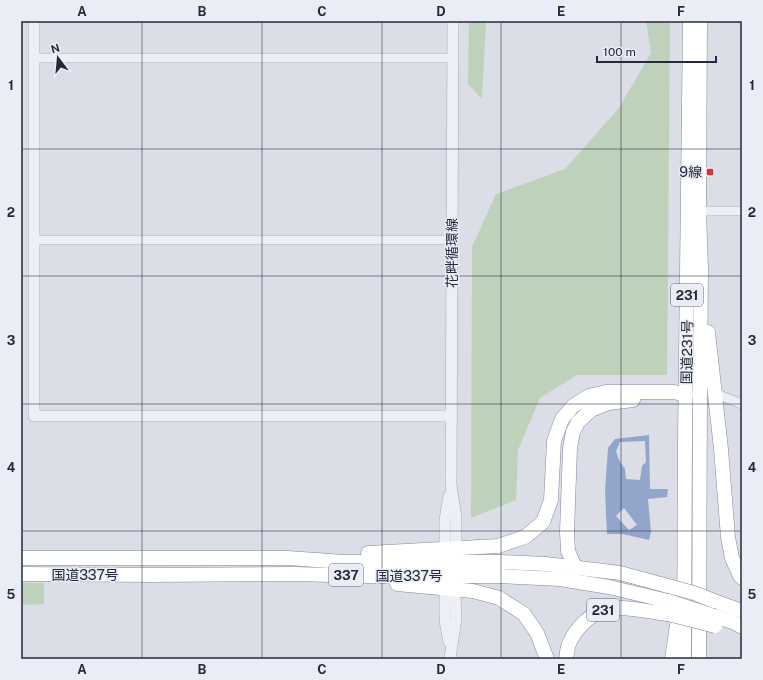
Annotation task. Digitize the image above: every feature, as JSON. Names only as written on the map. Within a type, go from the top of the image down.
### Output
[{"type":"highway","name":"国道231号","points":[[690,21],[694,211],[721,449],[728,537],[732,558],[742,578]]},
{"type":"highway","name":"国道231号","points":[[699,659],[693,394],[694,211],[700,21]]},
{"type":"highway","name":"国道231号","points":[[684,659],[685,569],[693,394],[701,268]]},
{"type":"highway","points":[[288,558],[498,546],[525,537],[543,522],[546,514],[551,500],[554,441],[562,419],[573,406],[589,396],[606,392],[714,393]]},
{"type":"highway","points":[[574,567],[568,551],[568,487],[570,448],[573,432],[578,422],[591,410],[608,403],[642,399],[675,398],[693,394]]},
{"type":"highway","name":"国道337号","points":[[21,558],[288,558],[344,562],[501,562],[546,564],[620,573],[694,593],[742,611]]},
{"type":"highway","name":"231","points":[[672,659],[685,569]]},
{"type":"highway","name":"国道337号","points":[[21,574],[294,574],[369,576],[500,576],[560,579],[609,587],[668,608]]},
{"type":"highway","points":[[294,574],[473,591],[499,598],[524,614],[537,633],[547,659]]},
{"type":"highway","name":"231","points":[[566,659],[568,645],[577,629],[591,616],[606,609],[668,608],[714,621],[742,633]]},
{"type":"highway","points":[[714,621],[733,622],[742,627]]},
{"type":"street","points":[[34,21],[34,416],[452,416]]},
{"type":"street","name":"花畔循環線","points":[[445,542],[445,520],[451,485],[453,21]]},
{"type":"street","points":[[34,58],[453,58]]},
{"type":"street","points":[[694,211],[742,211]]},
{"type":"street","points":[[34,240],[452,240]]},
{"type":"street","points":[[714,393],[742,404]]},
{"type":"street","name":"花畔循環線","points":[[451,485],[456,518],[456,543]]},
{"type":"street","points":[[450,594],[445,621],[451,656]]},
{"type":"green space","points":[[21,21],[23,21],[22,545],[21,545]]},
{"type":"green space","points":[[469,21],[486,21],[482,99],[468,84]]},
{"type":"green space","points":[[646,21],[670,21],[667,375],[577,375],[540,398],[518,450],[516,500],[471,518],[472,247],[496,194],[565,169],[619,108],[651,53]]},
{"type":"green space","points":[[21,583],[44,583],[44,604],[21,605]]},
{"type":"water","points":[[649,435],[650,489],[668,489],[667,497],[648,499],[651,532],[649,540],[623,534],[607,534],[605,491],[608,448],[615,439]],"holes":[[[645,441],[646,462],[642,466],[640,480],[626,479],[625,469],[619,460],[616,451],[620,442]],[[624,508],[637,525],[629,530],[616,516]]]},
{"type":"place","name":"9線","points":[[710,172]]}]
